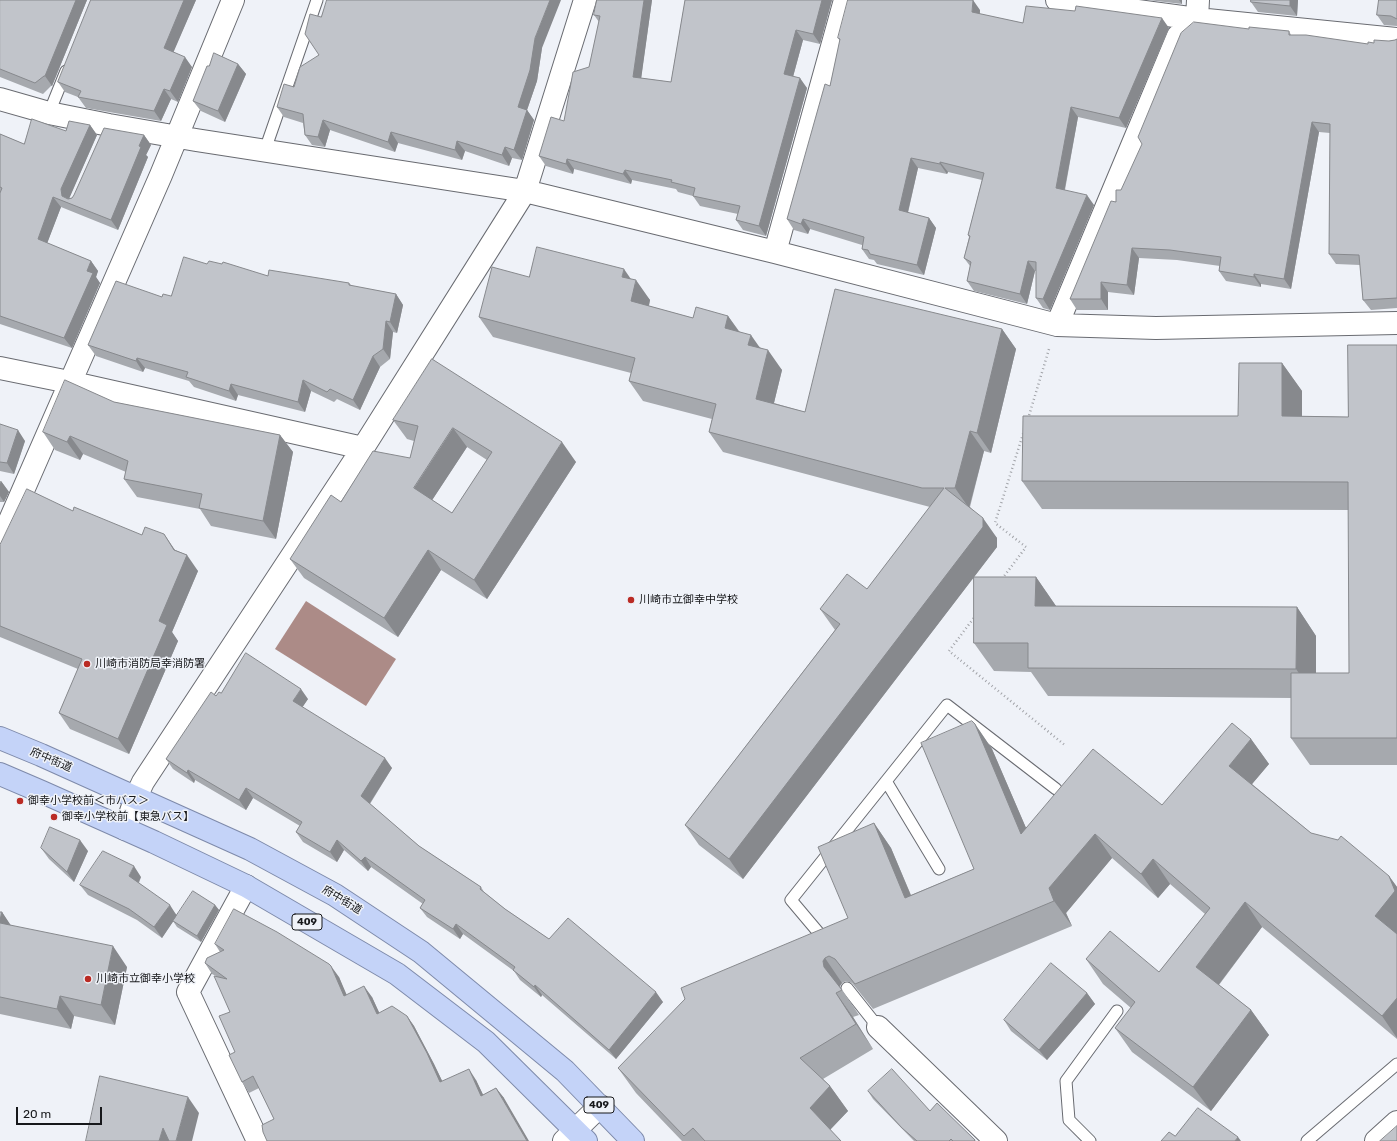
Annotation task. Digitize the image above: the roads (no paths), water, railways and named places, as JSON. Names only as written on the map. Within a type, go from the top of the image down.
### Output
[{"type":"highway","name":"府中街道","points":[[0,738],[136,797],[250,849],[335,895],[422,952],[565,1070],[633,1141]]},
{"type":"highway","name":"409","points":[[0,774],[125,829],[246,886],[397,974],[486,1042],[575,1137]]},
{"type":"street","points":[[0,542],[177,136],[233,0]]},
{"type":"street","points":[[125,829],[143,782],[363,448],[525,190],[585,0]]},
{"type":"street","points":[[775,252],[845,0]]},
{"type":"street","points":[[1056,0],[1198,10],[1397,39]]},
{"type":"street","points":[[1057,325],[1178,36],[1198,10]]},
{"type":"street","points":[[0,99],[107,128],[177,136],[525,190],[775,252],[1057,325],[1156,328],[1397,324]]},
{"type":"street","points":[[0,368],[363,448]]},
{"type":"street","points":[[246,886],[188,992],[258,1141]]},
{"type":"street","points":[[878,1027],[996,1141]]},
{"type":"street","points":[[575,1137],[600,1106]]},
{"type":"street","points":[[1376,1141],[1397,1122]]},
{"type":"lane","points":[[265,150],[317,0]]},
{"type":"lane","points":[[49,113],[69,64]]},
{"type":"lane","points":[[818,932],[791,900],[947,705],[1056,789]]},
{"type":"lane","points":[[886,781],[939,870]]},
{"type":"lane","points":[[847,988],[878,1027]]},
{"type":"lane","points":[[1090,1141],[1069,1120],[1066,1081],[1117,1012]]},
{"type":"lane","points":[[1307,1141],[1397,1064]]},
{"type":"place","name":"川崎市立御幸中学校","points":[[631,600]]},
{"type":"place","name":"川崎市消防局幸消防署","points":[[87,664]]},
{"type":"place","name":"御幸小学校前＜市バス＞","points":[[20,801]]},
{"type":"place","name":"御幸小学校前【東急バス】","points":[[54,817]]},
{"type":"place","name":"川崎市立御幸小学校","points":[[88,979]]}]
